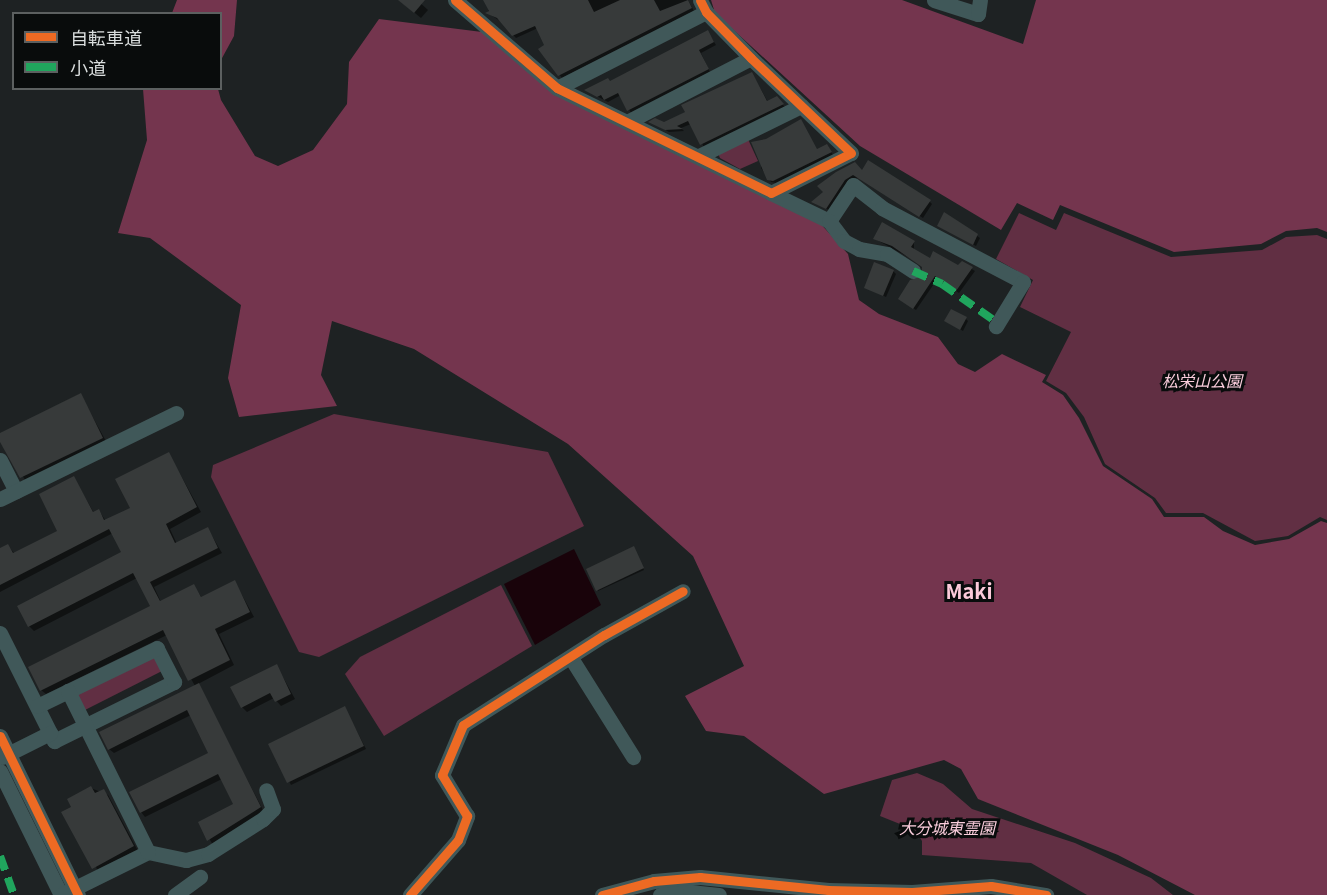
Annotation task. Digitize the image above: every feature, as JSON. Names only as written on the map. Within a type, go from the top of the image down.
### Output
[{"type":"street","points":[[457,0],[557,88],[829,220],[844,241],[859,249],[887,254],[913,271]]},
{"type":"street","points":[[934,0],[978,14],[980,0]]},
{"type":"street","points":[[557,88],[703,6],[752,58],[851,153],[771,193]]},
{"type":"street","points":[[629,121],[752,58]]},
{"type":"street","points":[[699,156],[801,106]]},
{"type":"street","points":[[829,220],[853,185],[882,208],[1023,282],[996,326]]},
{"type":"street","points":[[0,499],[176,413]]},
{"type":"street","points":[[0,460],[16,491]]},
{"type":"street","points":[[410,895],[458,840],[467,816],[442,775],[462,725],[683,591]]},
{"type":"street","points":[[0,633],[54,741],[174,682],[157,648],[37,706]]},
{"type":"street","points":[[571,658],[633,757]]},
{"type":"street","points":[[68,691],[148,852]]},
{"type":"street","points":[[4,755],[50,733]]},
{"type":"street","points":[[0,736],[4,755],[69,893]]},
{"type":"street","points":[[0,771],[69,893]]},
{"type":"street","points":[[69,893],[148,852],[186,860],[208,854],[273,809],[266,790]]},
{"type":"street","points":[[175,895],[200,877]]},
{"type":"street","points":[[602,895],[654,881],[700,878],[828,890],[912,892],[992,886],[1046,895]]},
{"type":"street","points":[[660,895],[690,892],[719,895]]},
{"type":"green space","points":[[747,137],[758,161],[740,169],[720,158],[717,151]]},
{"type":"green space","name":"松栄山公園","points":[[1019,213],[1056,230],[1064,213],[1171,257],[1262,250],[1286,237],[1317,235],[1327,239],[1327,520],[1320,517],[1288,536],[1255,541],[1203,513],[1166,513],[1155,498],[1105,464],[1084,417],[1066,393],[1046,381],[1071,332],[1020,307],[1033,280],[996,259]]},
{"type":"green space","points":[[334,414],[548,452],[584,526],[319,657],[299,652],[211,477],[213,465]]},
{"type":"green space","points":[[501,585],[532,646],[384,736],[345,674],[360,657]]},
{"type":"green space","points":[[156,654],[164,670],[85,710],[77,694]]},
{"type":"green space","name":"大分城東霊園","points":[[917,773],[943,784],[972,809],[1075,843],[1151,878],[1173,895],[1087,895],[1031,863],[922,855],[922,841],[915,830],[880,816],[892,780]]},
{"type":"shaded area","points":[[177,0],[237,0],[234,36],[222,58],[222,12],[172,12]]},
{"type":"shaded area","points":[[711,0],[902,0],[1023,44],[1036,0],[1327,0],[1327,232],[1317,228],[1286,231],[1261,244],[1174,252],[1060,205],[1053,220],[1017,203],[1001,230],[860,146],[715,13]]},
{"type":"shaded area","points":[[379,19],[482,32],[555,94],[819,222],[848,254],[859,300],[879,314],[938,337],[958,364],[975,372],[1002,354],[1046,375],[1042,382],[1063,395],[1079,418],[1103,466],[1152,499],[1164,517],[1204,517],[1223,531],[1255,545],[1289,539],[1321,521],[1327,523],[1327,895],[1195,895],[1118,855],[978,799],[961,769],[944,760],[824,794],[744,736],[706,731],[685,696],[744,666],[693,556],[568,444],[414,349],[332,321],[321,375],[337,406],[239,417],[228,378],[241,305],[150,238],[118,233],[147,140],[143,90],[218,90],[221,100],[255,156],[278,166],[313,150],[347,104],[349,62]]},
{"type":"shaded area","points":[[574,549],[601,605],[535,645],[504,584]]},
{"type":"building","points":[[398,0],[425,0],[414,13]]},
{"type":"building","points":[[483,0],[588,0],[594,12],[620,0],[654,0],[660,11],[688,0],[692,8],[558,76],[538,49],[544,45],[535,26],[512,36],[497,18],[485,13],[489,11]]},
{"type":"building","points":[[708,30],[714,42],[699,50],[709,69],[627,111],[618,93],[604,100],[601,95],[597,97],[584,90],[608,78],[610,81]]},
{"type":"building","points":[[752,72],[767,101],[777,96],[784,104],[700,145],[688,121],[677,126],[683,129],[665,130],[648,122],[655,118],[664,122],[685,112],[681,105]]},
{"type":"building","points":[[801,119],[817,149],[827,144],[832,152],[773,181],[767,180],[751,142],[766,139]]},
{"type":"building","points":[[868,160],[931,200],[919,217],[853,175],[845,180],[826,209],[811,202],[823,192],[817,186],[836,172],[855,162],[862,170]]},
{"type":"building","points":[[944,212],[978,234],[973,245],[937,226]]},
{"type":"building","points":[[882,222],[915,241],[911,247],[930,258],[933,251],[958,265],[962,261],[973,267],[956,291],[935,276],[913,309],[898,299],[910,280],[921,277],[922,267],[892,246],[873,239]]},
{"type":"building","points":[[874,262],[894,270],[883,296],[864,288]]},
{"type":"building","points":[[951,309],[967,317],[960,330],[944,321]]},
{"type":"building","points":[[81,393],[103,438],[20,478],[0,442],[0,433]]},
{"type":"building","points":[[169,452],[197,507],[166,524],[175,543],[208,527],[218,548],[150,582],[160,601],[194,584],[201,597],[235,580],[250,612],[215,629],[230,660],[188,681],[163,630],[40,691],[28,667],[150,606],[133,573],[28,627],[17,606],[121,552],[109,529],[0,585],[0,548],[8,544],[13,553],[57,531],[39,494],[74,476],[93,512],[99,509],[104,520],[130,508],[115,479]]},
{"type":"building","points":[[634,546],[644,568],[596,591],[586,569]]},
{"type":"building","points":[[277,664],[291,694],[275,702],[270,693],[241,708],[230,687]]},
{"type":"building","points":[[199,683],[261,807],[207,841],[198,822],[233,804],[218,774],[140,813],[129,792],[208,753],[187,710],[108,750],[99,732]]},
{"type":"building","points":[[345,706],[364,746],[287,783],[268,744]]},
{"type":"building","points":[[91,786],[95,793],[104,789],[134,846],[92,869],[61,812],[71,807],[67,799]]},
{"type":"marked path","points":[[913,271],[942,284],[998,323]]},
{"type":"marked path","points":[[0,856],[14,895]]},
{"type":"cycle path","points":[[455,0],[557,88],[771,193],[851,153],[751,58],[706,12],[700,0]]},
{"type":"cycle path","points":[[410,895],[458,840],[467,816],[442,775],[463,725],[604,635],[683,591]]},
{"type":"cycle path","points":[[0,736],[78,895]]},
{"type":"cycle path","points":[[602,895],[654,881],[700,877],[828,890],[912,892],[991,886],[1046,895]]},
{"type":"district","name":"Maki","points":[[969,590]]}]
